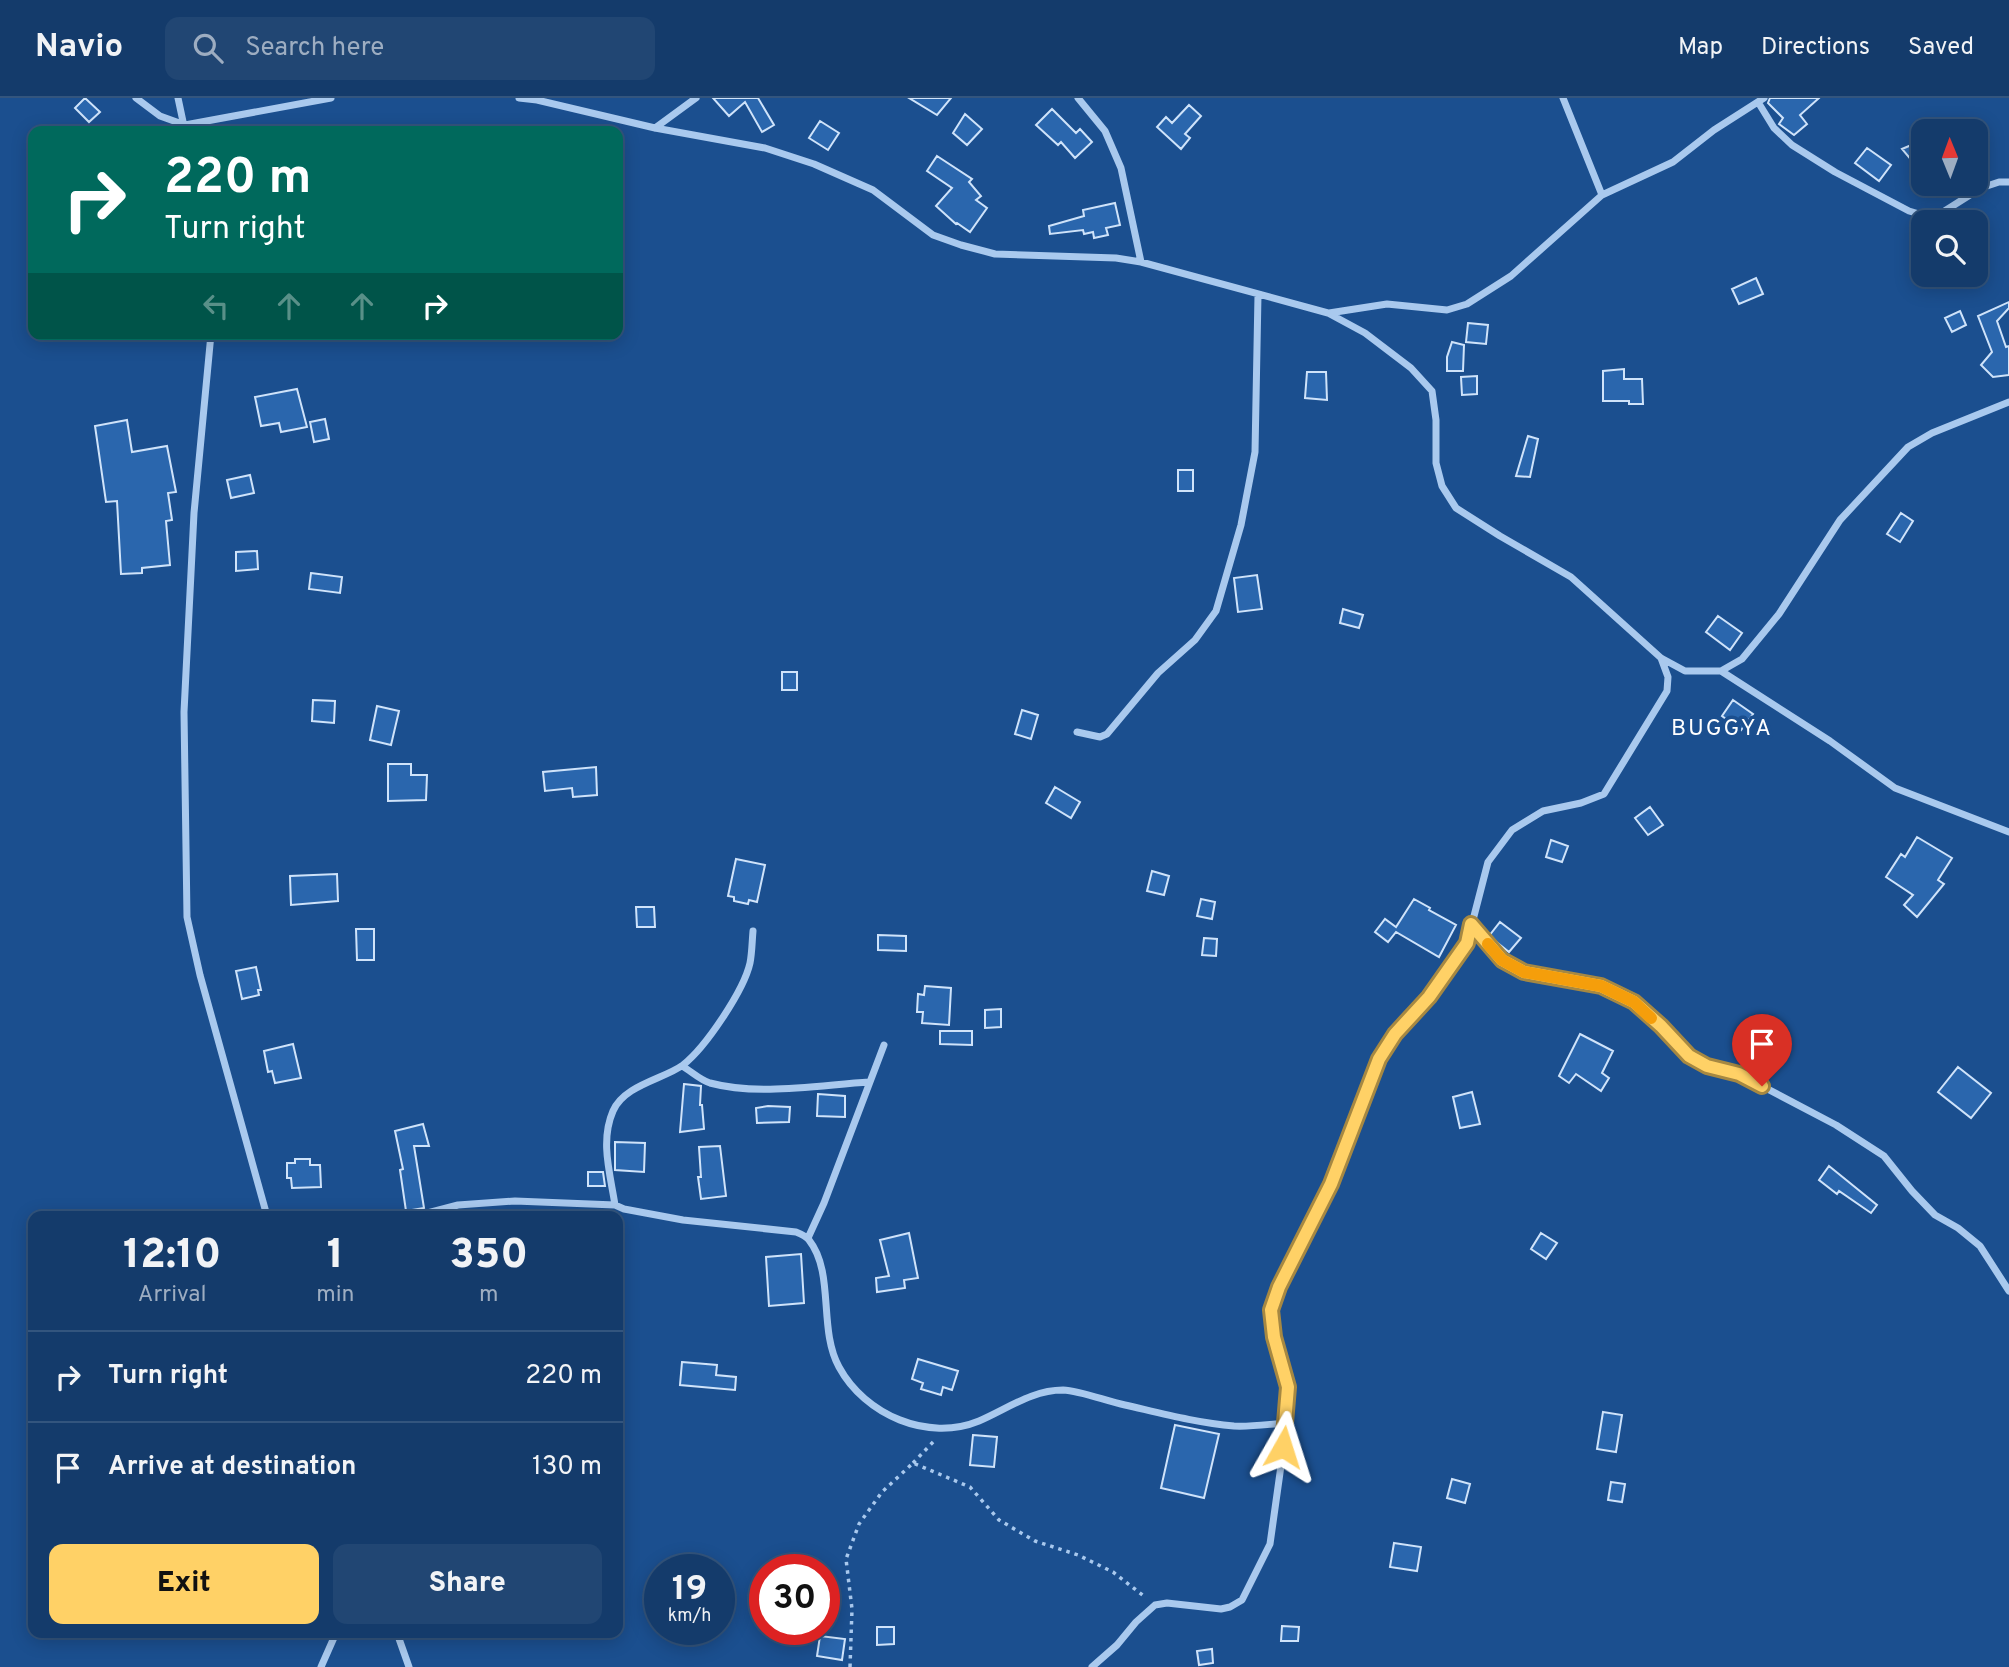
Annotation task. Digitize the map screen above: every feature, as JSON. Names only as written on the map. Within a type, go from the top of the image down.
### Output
[{"type":"street","points":[[136,98],[160,116],[181,126]]},
{"type":"street","points":[[178,98],[185,126]]},
{"type":"street","points":[[195,126],[331,98]]},
{"type":"street","points":[[519,98],[655,128],[765,148],[814,164],[873,190],[933,235],[961,245],[995,254],[1116,258],[1141,262],[1328,313],[1365,333],[1411,368],[1432,391],[1436,420],[1436,463],[1442,486],[1456,508],[1570,577],[1661,658],[1685,671],[1721,671],[1742,659],[1779,614],[1840,520],[1908,447],[1932,433],[2009,402]]},
{"type":"street","points":[[655,128],[696,98]]},
{"type":"street","points":[[1078,98],[1105,131],[1121,168],[1141,262]]},
{"type":"street","points":[[1563,98],[1602,195]]},
{"type":"street","points":[[1328,313],[1387,304],[1447,310],[1467,304],[1511,276],[1602,195],[1673,162],[1714,130],[1761,100],[1774,128],[1792,145],[1835,172],[1909,211],[1926,216],[1942,212],[1981,188],[1999,181],[2009,183]]},
{"type":"street","points":[[1077,732],[1100,737],[1107,734],[1158,673],[1195,640],[1216,611],[1241,525],[1255,452],[1258,295]]},
{"type":"street","points":[[210,340],[194,513],[184,712],[187,917],[200,975],[266,1211]]},
{"type":"street","points":[[1092,1667],[1118,1645],[1136,1622],[1155,1605],[1167,1603],[1221,1609],[1242,1600],[1270,1544],[1287,1423],[1288,1387],[1274,1337],[1271,1310],[1279,1287],[1331,1184],[1379,1059],[1395,1034],[1429,997],[1467,943],[1488,862],[1512,830],[1543,811],[1581,803],[1604,794],[1667,691],[1668,677],[1661,658]]},
{"type":"street","points":[[1721,671],[1830,741],[1895,788],[2009,832]]},
{"type":"street","points":[[1471,924],[1502,960],[1524,972],[1601,986],[1634,1002],[1689,1056],[1707,1066],[1739,1074],[1836,1125],[1884,1156],[1935,1215],[1958,1228],[1980,1246],[2009,1291]]},
{"type":"street","points":[[615,1205],[606,1145],[614,1107],[651,1079],[682,1066],[703,1045],[739,991],[749,965],[753,931]]},
{"type":"street","points":[[808,1238],[884,1045]]},
{"type":"street","points":[[682,1066],[707,1082],[738,1088],[870,1083]]},
{"type":"street","points":[[435,1211],[458,1205],[515,1202],[615,1205],[683,1220],[796,1232],[808,1238],[820,1260],[828,1334],[838,1366],[860,1396],[883,1412],[915,1425],[947,1429],[978,1422],[1042,1392],[1066,1390],[1176,1417],[1235,1426],[1287,1423]]},
{"type":"street","points":[[321,1667],[334,1638]]},
{"type":"street","points":[[399,1638],[409,1667]]},
{"type":"path","points":[[850,1667],[852,1609],[846,1559],[859,1524],[881,1492],[947,1429]]},
{"type":"path","points":[[913,1463],[970,1487],[999,1520],[1035,1542],[1078,1555],[1113,1572],[1155,1605]]},
{"type":"building","points":[[85,98],[100,112],[89,122],[75,108]]},
{"type":"building","points":[[713,98],[758,98],[774,125],[762,132],[745,102],[729,116]]},
{"type":"building","points":[[909,98],[951,98],[937,115]]},
{"type":"building","points":[[1770,98],[1819,98],[1800,115],[1807,124],[1794,135],[1779,124],[1783,118],[1768,103]]},
{"type":"building","points":[[1189,105],[1201,116],[1185,134],[1190,138],[1181,149],[1157,127],[1166,117],[1172,123]]},
{"type":"building","points":[[1052,109],[1076,133],[1080,129],[1092,142],[1075,158],[1061,142],[1058,145],[1036,125]]},
{"type":"building","points":[[965,114],[982,129],[967,145],[953,133]]},
{"type":"building","points":[[820,121],[839,133],[828,150],[809,138]]},
{"type":"building","points":[[1911,145],[1911,160],[1902,149]]},
{"type":"building","points":[[1867,148],[1891,165],[1879,181],[1855,163]]},
{"type":"building","points":[[937,156],[972,179],[969,182],[981,196],[976,200],[987,208],[970,232],[956,224],[936,206],[952,188],[927,171]]},
{"type":"building","points":[[1115,203],[1120,225],[1106,228],[1108,235],[1094,238],[1093,232],[1084,234],[1083,230],[1050,234],[1049,226],[1084,216],[1083,210]]},
{"type":"building","points":[[1756,278],[1763,294],[1739,304],[1732,289]]},
{"type":"building","points":[[2009,302],[2009,308],[1997,321],[2006,347],[2009,346],[2009,375],[1993,377],[1981,365],[1992,352],[1978,316]]},
{"type":"building","points":[[1960,311],[1966,325],[1952,332],[1945,318]]},
{"type":"building","points":[[1468,323],[1488,325],[1486,344],[1466,342]]},
{"type":"building","points":[[1452,342],[1464,345],[1463,371],[1447,371],[1447,357]]},
{"type":"building","points":[[1624,369],[1624,379],[1642,379],[1643,404],[1603,401],[1603,371]]},
{"type":"building","points":[[1307,372],[1326,372],[1327,400],[1305,398]]},
{"type":"building","points":[[1477,376],[1477,394],[1462,395],[1461,377]]},
{"type":"building","points":[[297,389],[307,427],[281,432],[279,423],[261,426],[255,397]]},
{"type":"building","points":[[325,419],[329,439],[314,442],[310,422]]},
{"type":"building","points":[[127,420],[132,452],[167,446],[176,492],[168,493],[172,520],[166,521],[170,565],[142,568],[142,573],[121,574],[117,501],[106,502],[95,426]]},
{"type":"building","points":[[1528,436],[1538,439],[1530,477],[1516,476]]},
{"type":"building","points":[[1178,470],[1193,470],[1193,491],[1178,491]]},
{"type":"building","points":[[250,475],[254,493],[231,498],[227,480]]},
{"type":"building","points":[[1901,513],[1913,521],[1900,542],[1887,534]]},
{"type":"building","points":[[257,551],[258,569],[236,571],[236,552]]},
{"type":"building","points":[[311,573],[342,577],[340,593],[309,589]]},
{"type":"building","points":[[1257,575],[1262,609],[1238,612],[1234,578]]},
{"type":"building","points":[[1343,609],[1363,615],[1359,628],[1340,623]]},
{"type":"building","points":[[1718,616],[1742,633],[1730,650],[1706,632]]},
{"type":"building","points":[[782,672],[797,672],[797,690],[782,690]]},
{"type":"building","points":[[313,700],[335,701],[334,723],[312,721]]},
{"type":"building","points":[[1733,700],[1753,714],[1741,730],[1722,716]]},
{"type":"building","points":[[377,706],[399,711],[391,745],[370,740]]},
{"type":"building","points":[[1022,710],[1038,715],[1031,739],[1015,734]]},
{"type":"building","points":[[388,764],[411,764],[411,775],[427,775],[426,800],[388,801]]},
{"type":"building","points":[[596,767],[597,795],[573,797],[572,788],[545,791],[543,772]]},
{"type":"building","points":[[1055,787],[1080,802],[1071,818],[1046,803]]},
{"type":"building","points":[[1650,807],[1663,825],[1648,835],[1635,818]]},
{"type":"building","points":[[1917,837],[1952,858],[1938,880],[1944,884],[1917,917],[1904,905],[1913,895],[1886,877],[1901,854],[1905,857]]},
{"type":"building","points":[[1551,840],[1568,846],[1562,862],[1546,857]]},
{"type":"building","points":[[736,859],[765,865],[757,902],[749,900],[748,904],[734,901],[734,897],[728,896]]},
{"type":"building","points":[[1152,871],[1169,876],[1164,895],[1147,891]]},
{"type":"building","points":[[337,874],[338,901],[291,905],[290,876]]},
{"type":"building","points":[[1201,899],[1215,902],[1212,919],[1197,916]]},
{"type":"building","points":[[1414,899],[1456,925],[1439,957],[1396,932],[1388,942],[1375,932],[1385,919],[1396,927]]},
{"type":"building","points":[[636,907],[654,907],[655,927],[637,927]]},
{"type":"building","points":[[1500,922],[1521,938],[1509,952],[1489,936]]},
{"type":"building","points":[[356,929],[374,929],[374,960],[357,960]]},
{"type":"building","points":[[878,935],[906,936],[906,951],[878,950]]},
{"type":"building","points":[[1204,938],[1217,939],[1216,956],[1202,955]]},
{"type":"building","points":[[256,967],[261,990],[258,990],[259,995],[242,999],[236,971]]},
{"type":"building","points":[[925,986],[951,988],[949,1025],[922,1023],[923,1012],[917,1012],[918,994],[924,995]]},
{"type":"building","points":[[1001,1009],[1001,1027],[985,1028],[985,1010]]},
{"type":"building","points":[[940,1031],[972,1031],[972,1045],[940,1044]]},
{"type":"building","points":[[1580,1034],[1613,1051],[1602,1073],[1609,1078],[1601,1091],[1576,1074],[1569,1083],[1559,1076]]},
{"type":"building","points":[[293,1044],[301,1078],[275,1083],[272,1071],[268,1072],[264,1051]]},
{"type":"building","points":[[1958,1067],[1991,1093],[1971,1118],[1938,1092]]},
{"type":"building","points":[[684,1084],[701,1086],[700,1105],[704,1129],[680,1132]]},
{"type":"building","points":[[1472,1092],[1480,1124],[1460,1128],[1453,1097]]},
{"type":"building","points":[[818,1094],[845,1096],[845,1117],[817,1116]]},
{"type":"building","points":[[790,1107],[789,1122],[757,1123],[756,1108]]},
{"type":"building","points":[[423,1124],[429,1146],[414,1146],[424,1208],[406,1211],[400,1170],[403,1169],[395,1131]]},
{"type":"building","points":[[615,1142],[645,1143],[644,1172],[615,1170]]},
{"type":"building","points":[[720,1146],[726,1196],[701,1199],[698,1177],[701,1177],[699,1147]]},
{"type":"building","points":[[295,1159],[310,1159],[310,1165],[320,1165],[321,1187],[292,1188],[291,1178],[287,1178],[287,1163],[295,1163]]},
{"type":"building","points":[[1829,1166],[1877,1205],[1871,1213],[1839,1191],[1837,1194],[1819,1180]]},
{"type":"building","points":[[588,1172],[603,1172],[605,1186],[588,1186]]},
{"type":"building","points":[[909,1233],[918,1278],[904,1280],[905,1288],[877,1292],[876,1278],[889,1276],[880,1240]]},
{"type":"building","points":[[1541,1233],[1557,1243],[1546,1259],[1531,1249]]},
{"type":"building","points":[[801,1254],[804,1303],[769,1306],[766,1257]]},
{"type":"building","points":[[918,1359],[958,1371],[952,1390],[943,1387],[941,1395],[921,1389],[923,1383],[912,1379]]},
{"type":"building","points":[[682,1362],[717,1365],[716,1375],[736,1377],[735,1390],[680,1385]]},
{"type":"building","points":[[1603,1412],[1622,1415],[1616,1452],[1597,1449]]},
{"type":"building","points":[[1175,1425],[1219,1434],[1204,1498],[1161,1488]]},
{"type":"building","points":[[973,1435],[997,1437],[994,1467],[970,1465]]},
{"type":"building","points":[[1452,1479],[1470,1484],[1465,1503],[1447,1498]]},
{"type":"building","points":[[1611,1482],[1625,1484],[1622,1502],[1608,1500]]},
{"type":"building","points":[[1394,1543],[1421,1547],[1417,1571],[1390,1567]]},
{"type":"building","points":[[1282,1626],[1299,1627],[1298,1641],[1281,1641]]},
{"type":"building","points":[[877,1627],[894,1627],[894,1644],[877,1645]]},
{"type":"building","points":[[840,1638],[845,1639],[842,1660],[817,1656],[819,1645],[840,1645]]},
{"type":"building","points":[[1212,1649],[1213,1663],[1199,1665],[1197,1651]]},
{"type":"slow traffic","points":[[1488,944],[1502,960],[1524,972],[1601,986],[1634,1002],[1651,1018]]},
{"type":"district","name":"BUGGYA","points":[[1722,729]]},
{"type":"route","points":[[1283,1447],[1288,1387],[1274,1337],[1271,1310],[1279,1287],[1331,1184],[1379,1059],[1395,1034],[1429,997],[1467,943],[1471,924],[1502,960],[1524,972],[1601,986],[1634,1002],[1689,1056],[1707,1066],[1739,1074],[1762,1086]]}]
